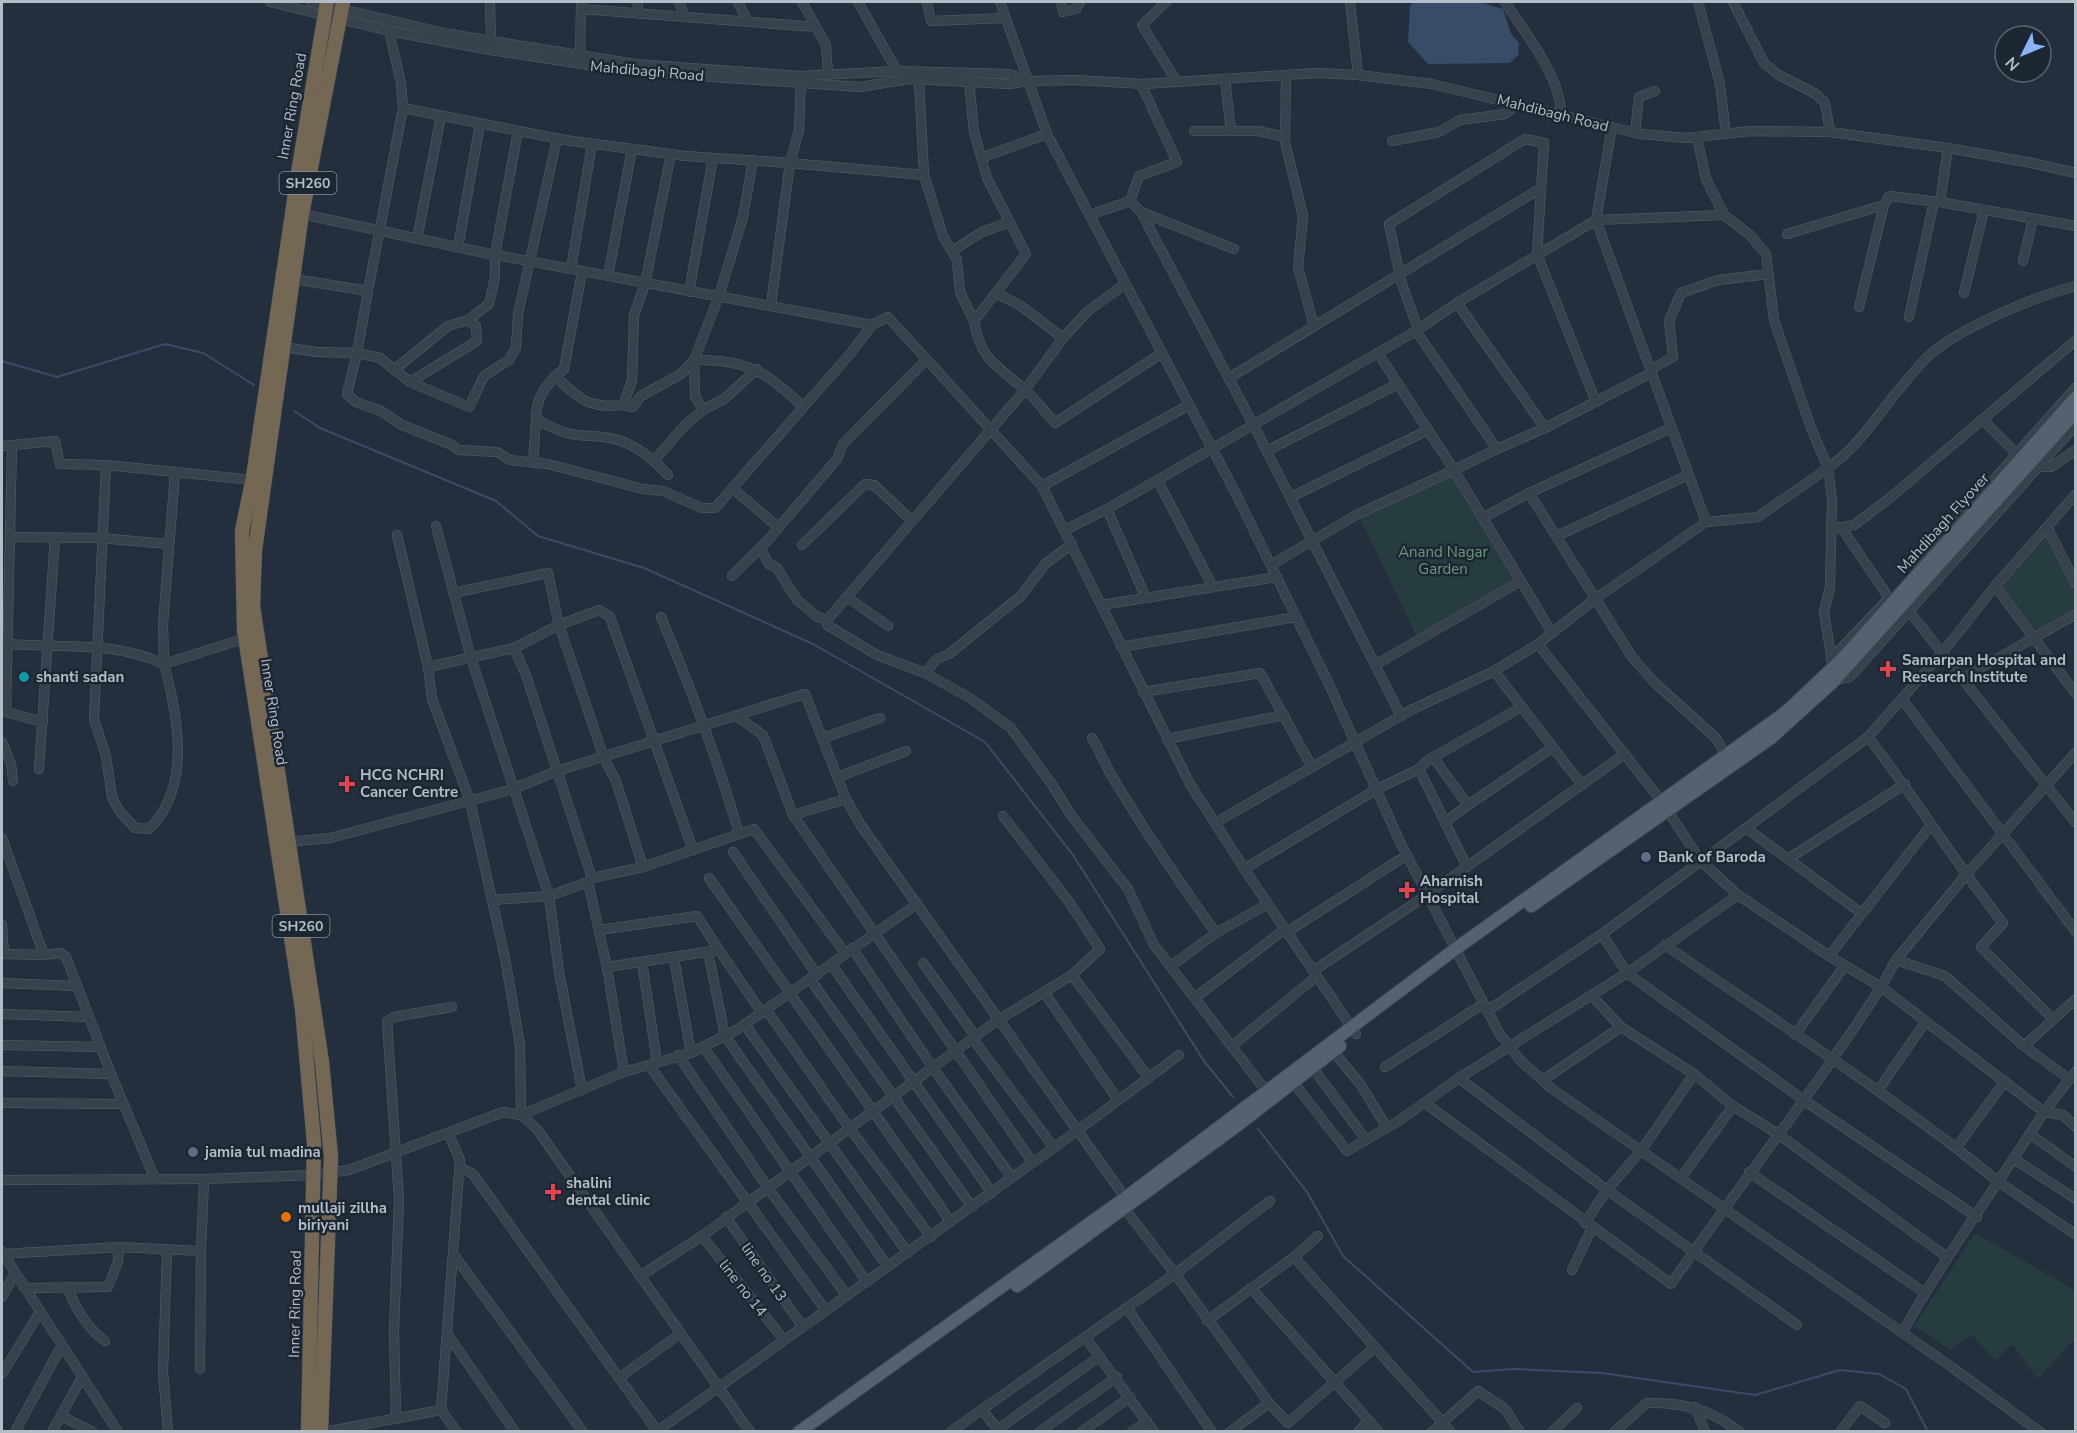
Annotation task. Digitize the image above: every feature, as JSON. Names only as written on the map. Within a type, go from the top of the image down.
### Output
[{"type":"highway","name":"Inner Ring Road","points":[[276,364],[326,8]]},
{"type":"highway","name":"Inner Ring Road","points":[[276,364],[284,347],[302,214],[341,10]]},
{"type":"highway","name":"SH260","points":[[268,421],[276,364]]},
{"type":"highway","name":"Inner Ring Road","points":[[268,421],[242,531],[246,638],[302,1009],[314,1143],[308,1431]]},
{"type":"highway","name":"Inner Ring Road","points":[[268,421],[255,550],[253,606],[322,1062],[332,1171],[322,1431]]},
{"type":"main road","name":"Mahdibagh Flyover","points":[[1838,666],[2076,398]]},
{"type":"main road","name":"Mahdibagh Flyover","points":[[1838,666],[2076,412]]},
{"type":"main road","points":[[1243,1115],[1266,1091],[1354,1031],[1456,953],[1729,761],[1772,738],[1838,666]]},
{"type":"main road","points":[[813,1431],[1126,1204],[1243,1115],[1293,1082],[1333,1051],[1354,1031]]},
{"type":"main road","points":[[799,1431],[1126,1204]]},
{"type":"street","name":"Mahdibagh Road","points":[[270,2],[341,10],[580,61]]},
{"type":"street","name":"Mahdibagh Road","points":[[311,2],[326,8]]},
{"type":"street","points":[[490,2],[491,42]]},
{"type":"street","points":[[637,2],[639,14]]},
{"type":"street","points":[[679,2],[685,17]]},
{"type":"street","points":[[738,2],[748,22]]},
{"type":"street","points":[[802,2],[826,45],[828,74]]},
{"type":"street","points":[[858,2],[897,71]]},
{"type":"street","points":[[927,2],[931,21],[1004,18]]},
{"type":"street","points":[[1000,2],[1047,134],[1277,577],[1407,855],[1456,953],[1485,1007],[1511,1048],[1543,1080],[1641,1151],[2040,1431]]},
{"type":"street","points":[[1061,2],[1063,12],[1076,9],[1080,2]]},
{"type":"street","points":[[1166,2],[1142,25],[1177,82]]},
{"type":"street","points":[[1350,2],[1358,75]]},
{"type":"street","points":[[1505,2],[1538,53],[1562,101],[1561,115]]},
{"type":"street","points":[[1698,2],[1720,84],[1726,134]]},
{"type":"street","points":[[1733,2],[1764,63],[1777,74],[1816,94],[1825,103],[1830,132]]},
{"type":"street","points":[[580,61],[581,5],[639,14],[816,27]]},
{"type":"street","name":"Mahdibagh Road","points":[[341,10],[389,31],[580,61],[635,64],[860,87],[919,80],[1010,84],[1028,81],[1141,84],[1317,73],[1358,75],[1432,84],[1635,133],[1697,137],[1726,134],[1830,132],[1948,148],[2076,173]]},
{"type":"street","points":[[389,31],[401,83],[403,108],[357,353],[347,394],[356,402],[381,411],[402,425],[452,445],[458,450],[497,452],[510,460],[533,463],[643,489],[663,491],[702,508],[715,508],[872,325],[888,317],[1042,486],[1190,784],[1244,869],[1354,1031]]},
{"type":"street","name":"Mahdibagh Road","points":[[800,80],[828,74],[897,71],[1010,74],[1028,81]]},
{"type":"street","points":[[1286,75],[1285,137],[1303,216],[1298,267],[1314,327]]},
{"type":"street","points":[[1225,78],[1231,131]]},
{"type":"street","points":[[771,305],[790,163],[799,130],[800,80]]},
{"type":"street","points":[[919,80],[924,176],[943,236],[957,260],[960,292],[974,321],[977,343],[990,362],[1025,390],[1055,423],[1162,353]]},
{"type":"street","points":[[969,81],[974,132],[987,178],[1026,254],[974,321]]},
{"type":"street","points":[[1130,201],[1139,176],[1177,162],[1141,84]]},
{"type":"street","points":[[1635,133],[1639,97],[1655,92]]},
{"type":"street","points":[[1392,141],[1439,132],[1460,120],[1505,114],[1518,104]]},
{"type":"street","points":[[403,108],[592,144],[671,154],[924,176]]},
{"type":"street","points":[[417,239],[441,116]]},
{"type":"street","points":[[458,247],[480,124]]},
{"type":"street","points":[[1612,127],[1596,220],[1706,522]]},
{"type":"street","points":[[1194,130],[1258,131],[1285,137]]},
{"type":"street","points":[[394,370],[448,326],[468,320],[489,304],[495,277],[495,255],[518,131]]},
{"type":"street","points":[[981,158],[1047,134]]},
{"type":"street","points":[[1697,137],[1706,179],[1724,215],[1750,235],[1766,254],[1774,320],[1811,428],[1828,468],[1836,528],[1830,587],[1824,612],[1838,666],[1850,677],[2076,425]]},
{"type":"street","points":[[284,347],[316,352],[357,353],[380,358],[410,382],[469,406],[484,376],[509,360],[516,348],[518,314],[528,261],[557,139]]},
{"type":"street","points":[[1497,449],[1417,330],[1400,274],[1389,224],[1525,139],[1544,143],[1537,254],[1596,402]]},
{"type":"street","points":[[571,269],[592,144]]},
{"type":"street","points":[[1909,317],[1948,148]]},
{"type":"street","points":[[608,276],[632,149]]},
{"type":"street","points":[[623,405],[632,381],[634,315],[645,284],[671,154]]},
{"type":"street","points":[[689,292],[713,158]]},
{"type":"street","points":[[555,376],[579,399],[603,408],[623,405],[633,407],[641,396],[681,374],[694,360],[719,297],[743,217],[753,160]]},
{"type":"street","points":[[1229,378],[1541,188]]},
{"type":"street","points":[[1859,307],[1888,196],[2076,226]]},
{"type":"street","points":[[1130,201],[1141,212],[1229,378],[1401,716]]},
{"type":"street","points":[[1089,216],[1130,201]]},
{"type":"street","points":[[1787,234],[1884,205]]},
{"type":"street","points":[[1964,293],[1984,210]]},
{"type":"street","points":[[1141,212],[1234,249]]},
{"type":"street","points":[[302,214],[582,272],[872,325]]},
{"type":"street","points":[[1065,530],[1213,450],[1417,330],[1457,303],[1596,220],[1724,215]]},
{"type":"street","points":[[2023,261],[2033,219]]},
{"type":"street","points":[[952,251],[982,232],[1010,222]]},
{"type":"street","points":[[533,463],[535,406],[549,381],[564,369],[582,272]]},
{"type":"street","points":[[1271,565],[1358,514],[1545,428],[1651,372],[1673,357],[1669,321],[1681,293],[1718,280],[1769,274]]},
{"type":"street","points":[[294,279],[368,291]]},
{"type":"street","points":[[1125,284],[1088,311],[1064,338],[1025,390],[827,620],[827,625],[877,655],[925,673],[970,698],[1011,728],[1071,815],[1128,889],[1154,945],[1196,996],[1266,1091]]},
{"type":"street","points":[[1215,823],[1401,716],[1494,671],[1538,644],[1594,599],[1706,522],[1758,517],[1843,458],[1874,425],[1900,388],[1933,352],[1986,322],[2057,291],[2076,286]]},
{"type":"street","points":[[996,293],[1021,306],[1064,338]]},
{"type":"street","points":[[1457,303],[1545,428]]},
{"type":"street","points":[[410,382],[477,341],[476,326],[468,320]]},
{"type":"street","points":[[1836,528],[1854,525],[1882,504],[2076,340]]},
{"type":"street","points":[[1378,353],[1455,470],[1552,633]]},
{"type":"street","points":[[694,360],[713,360],[758,369],[770,376],[803,407]]},
{"type":"street","points":[[694,360],[695,396],[703,410]]},
{"type":"street","points":[[732,576],[760,548],[837,459],[843,444],[926,360]]},
{"type":"street","points":[[654,461],[685,425],[703,410],[724,399],[758,369]]},
{"type":"street","points":[[1267,451],[1398,384]]},
{"type":"street","points":[[1838,666],[1889,598],[2076,387]]},
{"type":"street","points":[[1042,486],[1189,405]]},
{"type":"street","points":[[1982,419],[2016,453]]},
{"type":"street","points":[[536,420],[566,432],[617,440],[654,461],[668,475]]},
{"type":"street","points":[[1484,517],[1529,493],[1671,428]]},
{"type":"street","points":[[1291,498],[1428,430]]},
{"type":"street","points":[[2,446],[56,441],[60,464],[106,465],[253,480]]},
{"type":"street","points":[[12,445],[6,712],[43,722]]},
{"type":"street","points":[[2037,467],[2051,467],[2076,450]]},
{"type":"street","points":[[106,465],[100,538],[99,647],[94,719],[106,756],[112,797],[120,812],[135,828],[149,829],[162,817],[174,780],[178,722],[164,664],[163,624],[175,473]]},
{"type":"street","points":[[1557,536],[1688,475]]},
{"type":"street","points":[[1158,481],[1213,587]]},
{"type":"street","points":[[802,545],[865,484],[874,485],[912,521]]},
{"type":"street","points":[[732,488],[777,526]]},
{"type":"street","points":[[1529,493],[1632,657],[1654,682],[1716,738],[1729,761]]},
{"type":"street","points":[[1385,1067],[1602,934],[1868,737],[2076,494]]},
{"type":"street","points":[[1107,509],[1146,598]]},
{"type":"street","points":[[436,526],[471,658],[549,896],[559,972],[582,1090]]},
{"type":"street","points":[[1836,528],[1889,598]]},
{"type":"street","points":[[2048,529],[2076,584]]},
{"type":"street","points":[[398,535],[428,667],[432,699],[470,801],[492,900],[520,1045],[521,1115]]},
{"type":"street","points":[[10,537],[100,538],[168,544]]},
{"type":"street","points":[[39,769],[49,647],[54,537]]},
{"type":"street","points":[[925,673],[937,659],[949,654],[1021,596],[1045,564],[1072,544]]},
{"type":"street","points":[[760,548],[769,564],[777,568],[797,600],[816,616],[827,620]]},
{"type":"street","points":[[453,593],[548,573],[558,625],[604,758],[616,780],[643,867]]},
{"type":"street","points":[[1101,605],[1277,577]]},
{"type":"street","points":[[1375,665],[1521,581]]},
{"type":"street","points":[[1995,586],[2076,694]]},
{"type":"street","points":[[847,597],[888,626]]},
{"type":"street","points":[[428,667],[514,648],[558,625],[599,610],[610,617],[693,849]]},
{"type":"street","points":[[1908,611],[1943,652],[2076,822]]},
{"type":"street","points":[[1963,678],[2033,636],[2076,614]]},
{"type":"street","points":[[1121,647],[1296,616]]},
{"type":"street","points":[[661,617],[705,726],[739,834]]},
{"type":"street","points":[[8,644],[129,650],[164,664],[246,638]]},
{"type":"street","points":[[1538,644],[1625,754],[1664,806],[1700,860],[1738,894],[1829,956],[1881,987],[2044,1112],[2063,1115],[2076,1127]]},
{"type":"street","points":[[514,648],[526,675],[590,880],[624,1072]]},
{"type":"street","points":[[1494,671],[1520,708],[1582,785]]},
{"type":"street","points":[[1143,692],[1260,673],[1312,767]]},
{"type":"street","points":[[288,842],[330,838],[513,789],[557,771],[805,694],[846,799],[860,824],[1208,1321],[1269,1403],[1288,1423],[1375,1347]]},
{"type":"street","points":[[1902,699],[2076,932]]},
{"type":"street","points":[[1244,869],[1377,789],[1419,769],[1433,757],[1520,708]]},
{"type":"street","points":[[1167,739],[1284,715]]},
{"type":"street","points":[[736,716],[763,735],[793,815],[1034,1163]]},
{"type":"street","points":[[823,738],[880,718]]},
{"type":"street","points":[[1868,737],[1905,784],[1965,876],[2003,923],[1981,947],[2053,1019]]},
{"type":"street","points":[[1092,738],[1107,761],[1113,780],[1216,933]]},
{"type":"street","points":[[2,741],[11,764],[13,781]]},
{"type":"street","points":[[1445,822],[1552,748]]},
{"type":"street","points":[[838,777],[906,751]]},
{"type":"street","points":[[1425,1103],[1671,1284],[1749,1172],[1834,1061],[1896,960],[2045,783],[2076,752]]},
{"type":"street","points":[[1233,1045],[1315,974],[1625,754]]},
{"type":"street","points":[[1433,757],[1468,805]]},
{"type":"street","points":[[1419,769],[1467,867]]},
{"type":"street","points":[[1788,859],[1905,784]]},
{"type":"street","points":[[793,815],[846,799]]},
{"type":"street","points":[[640,1276],[702,1236],[998,1020],[1072,975],[1100,949],[1067,899],[1003,816]]},
{"type":"street","points":[[1829,956],[1860,912],[1931,825]]},
{"type":"street","points":[[1746,828],[1860,912]]},
{"type":"street","points":[[492,900],[549,896],[590,880],[643,867],[754,829],[849,951],[1012,1178]]},
{"type":"street","points":[[2,838],[44,955]]},
{"type":"street","points":[[733,852],[892,1098],[972,1207]]},
{"type":"street","points":[[1196,996],[1286,930],[1407,855]]},
{"type":"street","points":[[709,878],[872,1113],[951,1222]]},
{"type":"street","points":[[1293,1082],[1347,1151],[1387,1128],[1459,1078],[1511,1048],[1627,973],[1738,894]]},
{"type":"street","points":[[521,1115],[624,1072],[691,1053],[725,1036],[745,1025],[916,904]]},
{"type":"street","points":[[1172,966],[1216,933],[1268,904]]},
{"type":"street","points":[[599,930],[697,916],[719,950],[931,1237]]},
{"type":"street","points":[[2,925],[3,954],[60,953],[66,957],[100,1047],[155,1179]]},
{"type":"street","points":[[1602,934],[1627,973],[1805,1101],[1977,1217]]},
{"type":"street","points":[[1665,945],[1795,1035],[1879,1089],[1999,1182],[2076,1235]]},
{"type":"street","points":[[607,967],[719,950]]},
{"type":"street","points":[[708,952],[725,1036],[809,1159],[888,1267]]},
{"type":"street","points":[[674,958],[691,1053]]},
{"type":"street","points":[[1896,960],[1945,976],[2024,1046],[2072,1075],[2044,1112],[1977,1217],[1947,1257],[1902,1333]]},
{"type":"street","points":[[642,962],[653,1064],[747,1202],[826,1311]]},
{"type":"street","points":[[923,963],[1054,1148]]},
{"type":"street","points":[[831,964],[992,1193]]},
{"type":"street","points":[[1795,1035],[1845,965]]},
{"type":"street","points":[[1072,975],[1149,1078]]},
{"type":"street","points":[[2,983],[77,986]]},
{"type":"street","points":[[1044,992],[1118,1100]]},
{"type":"street","points":[[1592,996],[1621,1027],[1694,1074],[1733,1106],[1778,1134],[1947,1257]]},
{"type":"street","points":[[2024,1046],[2076,999]]},
{"type":"street","points":[[396,1419],[394,1330],[399,1200],[387,1021],[394,1017],[452,1007]]},
{"type":"street","points":[[2,1014],[89,1017]]},
{"type":"street","points":[[1879,1089],[1926,1021]]},
{"type":"street","points":[[745,1025],[908,1253]]},
{"type":"street","points":[[1543,1080],[1621,1027]]},
{"type":"street","points":[[2,1045],[100,1047]]},
{"type":"street","points":[[704,1046],[867,1282]]},
{"type":"street","points":[[1333,1051],[1361,1085],[1387,1128]]},
{"type":"street","points":[[678,1055],[768,1188],[847,1296]]},
{"type":"street","points":[[459,1167],[473,1174],[657,1431],[1034,1163],[1179,1055]]},
{"type":"street","points":[[1312,1067],[1366,1140]]},
{"type":"street","points":[[2,1071],[111,1074]]},
{"type":"street","points":[[1572,1270],[1589,1225],[1607,1190],[1641,1151],[1694,1074]]},
{"type":"street","points":[[1459,1078],[1607,1190],[1797,1325]]},
{"type":"street","points":[[1956,1148],[2005,1081]]},
{"type":"street","points":[[2,1103],[123,1104]]},
{"type":"street","points":[[1681,1178],[1733,1106]]},
{"type":"street","points":[[2,1180],[204,1179],[314,1175],[350,1170],[503,1112],[521,1115],[537,1129],[750,1431]]},
{"type":"street","points":[[448,1133],[460,1160],[441,1410],[457,1431]]},
{"type":"street","points":[[2030,1134],[2076,1167]]},
{"type":"street","points":[[2014,1159],[2076,1199]]},
{"type":"street","points":[[1749,1172],[1925,1293]]},
{"type":"street","points":[[200,1369],[204,1179]]},
{"type":"street","points":[[950,1431],[1086,1338],[1270,1202]]},
{"type":"street","name":"line no 13","points":[[726,1217],[803,1327]]},
{"type":"street","name":"line no 14","points":[[702,1236],[784,1340]]},
{"type":"street","points":[[1208,1321],[1294,1257],[1317,1236]]},
{"type":"street","points":[[2,1253],[119,1247],[201,1251]]},
{"type":"street","points":[[24,1288],[108,1287],[118,1262],[119,1247]]},
{"type":"street","points":[[167,1250],[163,1372],[168,1431]]},
{"type":"street","points":[[2,1253],[118,1431]]},
{"type":"street","points":[[454,1255],[584,1431]]},
{"type":"street","points":[[1294,1257],[1451,1431]]},
{"type":"street","points":[[2,1297],[15,1273]]},
{"type":"street","points":[[68,1287],[72,1301],[95,1334],[105,1341]]},
{"type":"street","points":[[1251,1288],[1378,1431]]},
{"type":"street","points":[[1127,1308],[1212,1431]]},
{"type":"street","points":[[2,1374],[40,1311]]},
{"type":"street","points":[[619,1378],[681,1333]]},
{"type":"street","points":[[448,1335],[515,1431]]},
{"type":"street","points":[[1086,1338],[1117,1377],[1154,1431]]},
{"type":"street","points":[[15,1431],[62,1345]]},
{"type":"street","points":[[982,1410],[997,1430],[1100,1356]]},
{"type":"street","points":[[52,1431],[82,1377]]},
{"type":"street","points":[[1039,1431],[1117,1377]]},
{"type":"street","points":[[1431,1431],[1478,1391],[1505,1409],[1520,1431]]},
{"type":"street","points":[[1082,1431],[1130,1397]]},
{"type":"street","points":[[1614,1431],[1647,1403],[1676,1402],[1695,1407],[1740,1431]]},
{"type":"street","points":[[1230,1431],[1269,1403]]},
{"type":"street","points":[[1840,1431],[1860,1406],[1885,1423]]},
{"type":"street","points":[[1695,1407],[1705,1431]]},
{"type":"street","points":[[1552,1431],[1577,1408]]},
{"type":"street","points":[[322,1431],[441,1410]]},
{"type":"street","points":[[61,1416],[93,1431]]},
{"type":"street","points":[[1131,1431],[1147,1421]]},
{"type":"street","points":[[1358,1431],[1369,1421]]},
{"type":"green space","name":"Anand Nagar Garden","points":[[1454,470],[1521,581],[1418,639],[1358,514]]},
{"type":"green space","points":[[2048,529],[2075,584],[2075,614],[2033,636],[1995,586]]},
{"type":"green space","points":[[1975,1233],[2075,1290],[2075,1339],[2037,1379],[2013,1344],[1995,1360],[1971,1334],[1950,1350],[1914,1326]]},
{"type":"water","points":[[1414,2],[1479,2],[1503,9],[1511,34],[1519,43],[1518,55],[1510,63],[1428,64],[1408,42],[1410,6]]},
{"type":"waterway","points":[[2,361],[57,377],[165,344],[203,353],[254,385]]},
{"type":"waterway","points":[[294,411],[320,428],[496,501],[538,536],[644,568],[813,644],[985,742],[1073,855],[1204,1061],[1233,1097]]},
{"type":"waterway","points":[[1258,1129],[1307,1192],[1343,1256],[1473,1372],[1514,1369],[1602,1373],[1755,1395],[1840,1370],[1879,1374],[1906,1389],[1928,1432]]},
{"type":"place","name":"Samarpan Hospital and Research Institute","points":[[1888,669]]},
{"type":"place","name":"shanti sadan","points":[[24,677]]},
{"type":"place","name":"HCG NCHRI Cancer Centre","points":[[347,784]]},
{"type":"place","name":"Bank of Baroda","points":[[1646,857]]},
{"type":"place","name":"Aharnish Hospital","points":[[1407,890]]},
{"type":"place","name":"jamia tul madina","points":[[193,1152]]},
{"type":"place","name":"shalini dental clinic","points":[[553,1192]]},
{"type":"place","name":"mullaji zillha biriyani","points":[[286,1217]]}]
